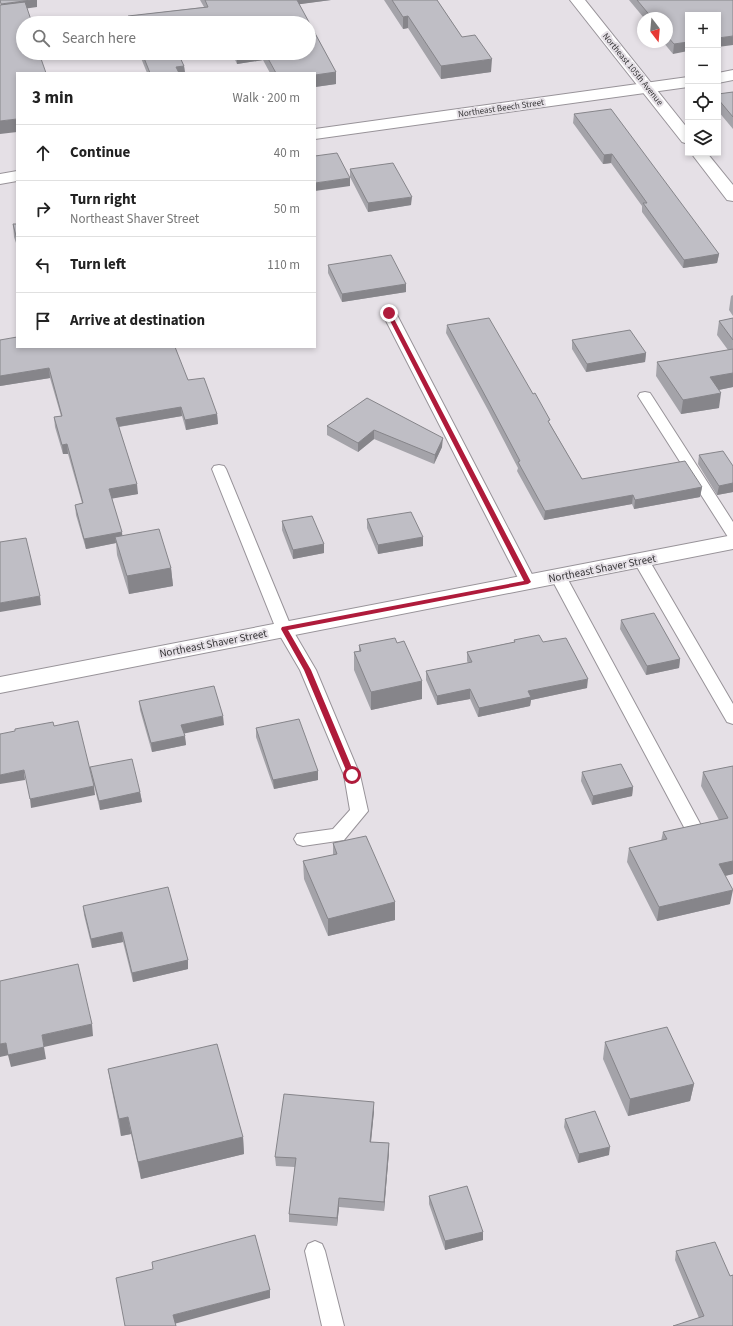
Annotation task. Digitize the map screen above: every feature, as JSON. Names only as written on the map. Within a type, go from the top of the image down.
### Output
[{"type":"street","name":"Northeast 105th Avenue","points":[[577,0],[685,135]]},
{"type":"street","points":[[721,77],[733,75]]},
{"type":"street","name":"Northeast Beech Street","points":[[316,134],[685,82]]},
{"type":"street","points":[[701,156],[733,196]]},
{"type":"street","points":[[0,179],[16,176]]},
{"type":"street","name":"Northeast Shaver Street","points":[[0,685],[733,542]]},
{"type":"lane","points":[[389,313],[528,582]]},
{"type":"lane","points":[[645,396],[733,534]]},
{"type":"lane","points":[[219,468],[284,629],[308,670],[352,775],[359,811],[338,834],[303,838]]},
{"type":"lane","points":[[641,560],[733,718]]},
{"type":"lane","points":[[558,576],[694,829]]},
{"type":"lane","points":[[315,1251],[333,1326]]},
{"type":"building","points":[[0,0],[31,0],[1,4]]},
{"type":"building","points":[[205,0],[297,0],[306,16],[128,16],[208,7]]},
{"type":"building","points":[[392,0],[437,0],[462,37],[475,35],[492,59],[441,66],[408,16],[403,17]]},
{"type":"building","points":[[637,0],[733,0],[733,36],[721,38],[721,12],[685,12],[685,42],[674,44],[673,12],[647,12]]},
{"type":"building","points":[[25,2],[30,16],[16,16],[16,60],[41,60],[46,72],[16,72],[16,119],[0,121],[0,5]]},
{"type":"building","points":[[316,35],[336,72],[316,75],[316,72],[275,72],[269,60],[316,60]]},
{"type":"building","points":[[145,60],[181,60],[184,66],[176,67],[178,72],[150,72]]},
{"type":"building","points":[[733,92],[733,117],[721,103],[721,94]]},
{"type":"building","points":[[611,109],[719,254],[684,260],[643,203],[647,203],[612,154],[604,155],[574,114]]},
{"type":"building","points":[[337,153],[350,178],[316,183],[316,156]]},
{"type":"building","points":[[393,163],[412,197],[368,203],[350,169]]},
{"type":"building","points":[[13,224],[16,224],[16,236]]},
{"type":"building","points":[[391,255],[406,284],[342,294],[328,265]]},
{"type":"building","points":[[489,318],[533,394],[535,393],[550,420],[548,421],[582,479],[685,461],[702,487],[635,500],[633,495],[545,511],[447,325]]},
{"type":"building","points":[[733,318],[733,340],[719,321]]},
{"type":"building","points":[[630,330],[646,353],[587,364],[572,340]]},
{"type":"building","points":[[16,337],[16,348],[175,348],[188,380],[204,378],[217,414],[185,420],[181,407],[116,418],[137,484],[109,489],[122,532],[84,539],[75,505],[83,503],[67,444],[62,445],[54,417],[62,416],[49,368],[0,376],[0,340]]},
{"type":"building","points":[[733,349],[733,373],[710,377],[721,393],[683,400],[657,362]]},
{"type":"building","points":[[367,398],[443,438],[435,455],[374,430],[358,443],[327,426]]},
{"type":"building","points":[[723,451],[733,466],[733,483],[719,486],[699,455]]},
{"type":"building","points":[[411,512],[423,537],[378,545],[367,519]]},
{"type":"building","points":[[312,516],[324,544],[293,550],[282,521]]},
{"type":"building","points":[[159,529],[171,568],[127,576],[115,537]]},
{"type":"building","points":[[26,538],[40,596],[0,603],[0,542]]},
{"type":"building","points":[[654,613],[680,659],[647,666],[621,620]]},
{"type":"building","points":[[539,635],[543,642],[566,638],[588,679],[528,691],[531,697],[479,708],[470,689],[437,696],[426,671],[472,662],[467,652],[515,642],[514,640]]},
{"type":"building","points":[[395,638],[397,643],[404,641],[422,681],[371,692],[354,652],[361,651],[359,645]]},
{"type":"building","points":[[214,686],[223,716],[181,725],[185,736],[151,743],[139,701]]},
{"type":"building","points":[[299,719],[318,771],[273,780],[256,728]]},
{"type":"building","points":[[78,721],[94,786],[30,799],[24,770],[0,775],[0,734],[15,731],[15,729],[53,722],[54,726]]},
{"type":"building","points":[[132,759],[140,792],[99,801],[90,767]]},
{"type":"building","points":[[621,764],[633,787],[593,796],[582,772]]},
{"type":"building","points":[[733,766],[733,861],[719,864],[733,890],[659,907],[629,848],[667,839],[663,832],[728,818],[703,772]]},
{"type":"building","points":[[366,836],[395,902],[328,919],[303,861],[337,854],[333,843]]},
{"type":"building","points":[[168,887],[188,960],[132,973],[122,932],[91,939],[83,906]]},
{"type":"building","points":[[78,964],[92,1024],[42,1035],[44,1047],[8,1055],[6,1043],[0,1044],[0,981]]},
{"type":"building","points":[[667,1027],[694,1084],[630,1099],[605,1042]]},
{"type":"building","points":[[217,1044],[243,1137],[138,1162],[128,1117],[119,1119],[108,1069]]},
{"type":"building","points":[[284,1094],[374,1102],[370,1142],[389,1143],[384,1202],[339,1198],[337,1218],[289,1214],[296,1158],[275,1157]]},
{"type":"building","points":[[595,1111],[610,1147],[579,1154],[565,1119]]},
{"type":"building","points":[[467,1186],[483,1232],[445,1241],[429,1196]]},
{"type":"building","points":[[255,1235],[270,1290],[173,1315],[176,1326],[125,1326],[116,1278],[153,1269],[152,1262]]},
{"type":"building","points":[[715,1242],[730,1276],[733,1275],[733,1326],[673,1326],[704,1316],[676,1251]]},
{"type":"route","points":[[352,775],[308,670],[284,629],[528,582],[389,313]]}]
